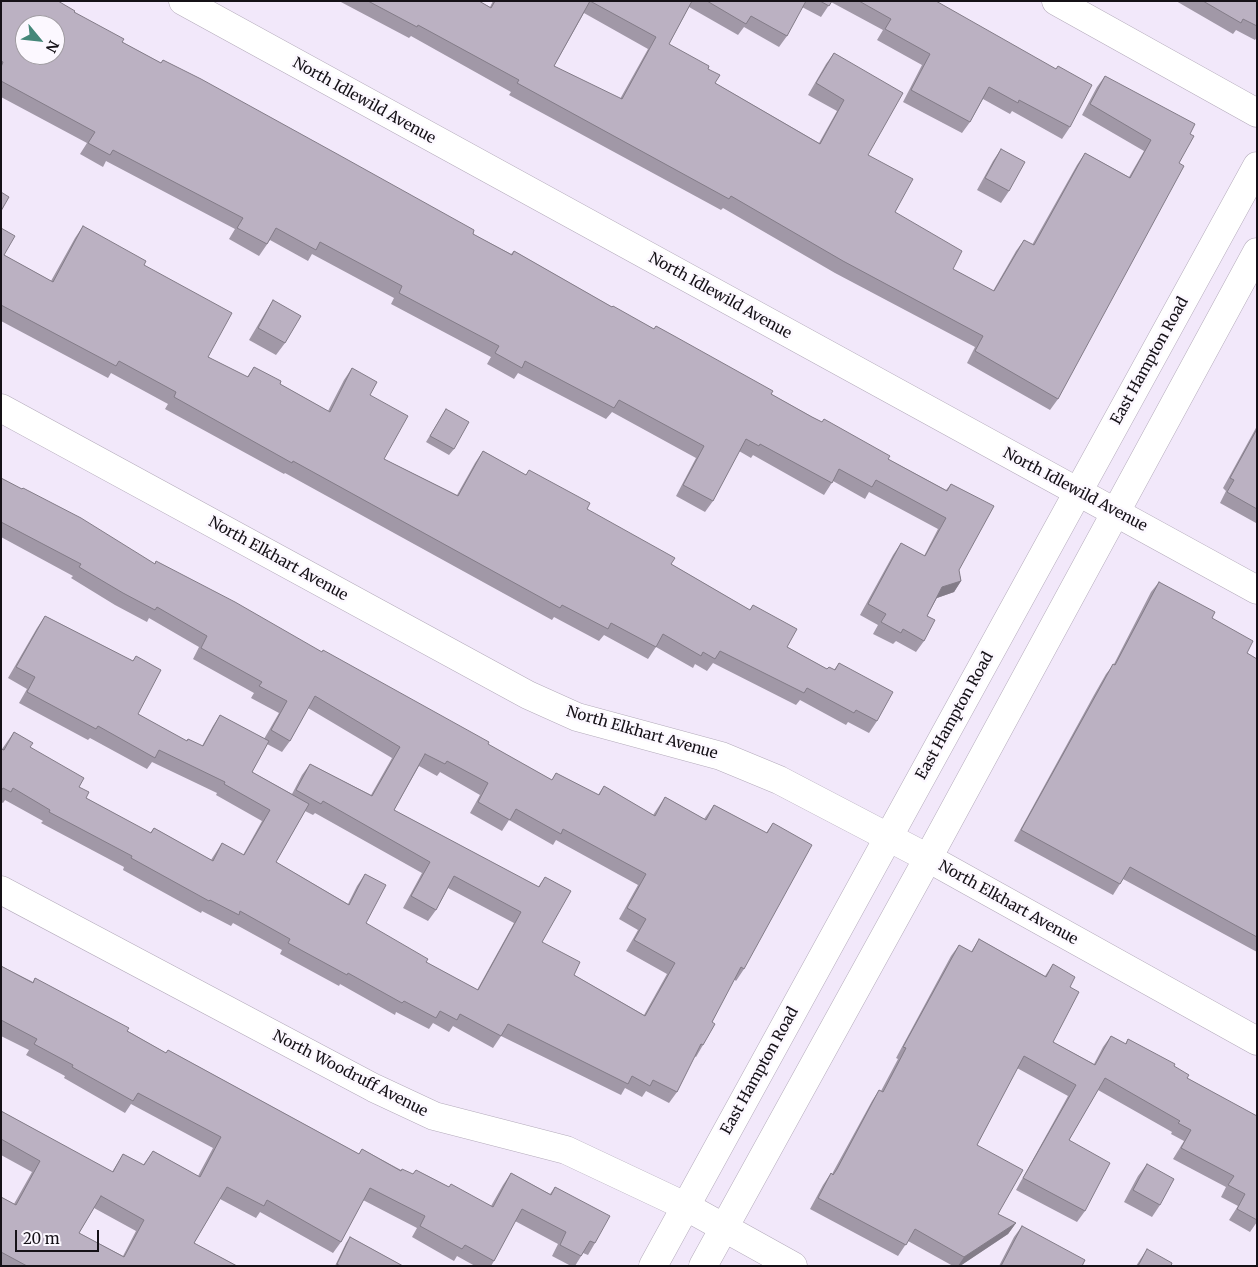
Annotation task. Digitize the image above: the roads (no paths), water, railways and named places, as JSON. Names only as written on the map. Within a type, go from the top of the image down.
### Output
[{"type":"street","name":"North Idlewild Avenue","points":[[183,1],[1257,590]]},
{"type":"street","points":[[1056,1],[1257,113]]},
{"type":"street","name":"East Hampton Road","points":[[654,1266],[685,1206],[1257,166]]},
{"type":"street","points":[[703,1266],[928,858],[1257,252]]},
{"type":"street","name":"North Elkhart Avenue","points":[[1,408],[528,695],[577,716],[721,756],[780,780],[928,858],[1257,1041]]},
{"type":"street","name":"North Woodruff Avenue","points":[[1,890],[374,1088],[434,1116],[566,1150],[685,1206],[793,1266]]}]
